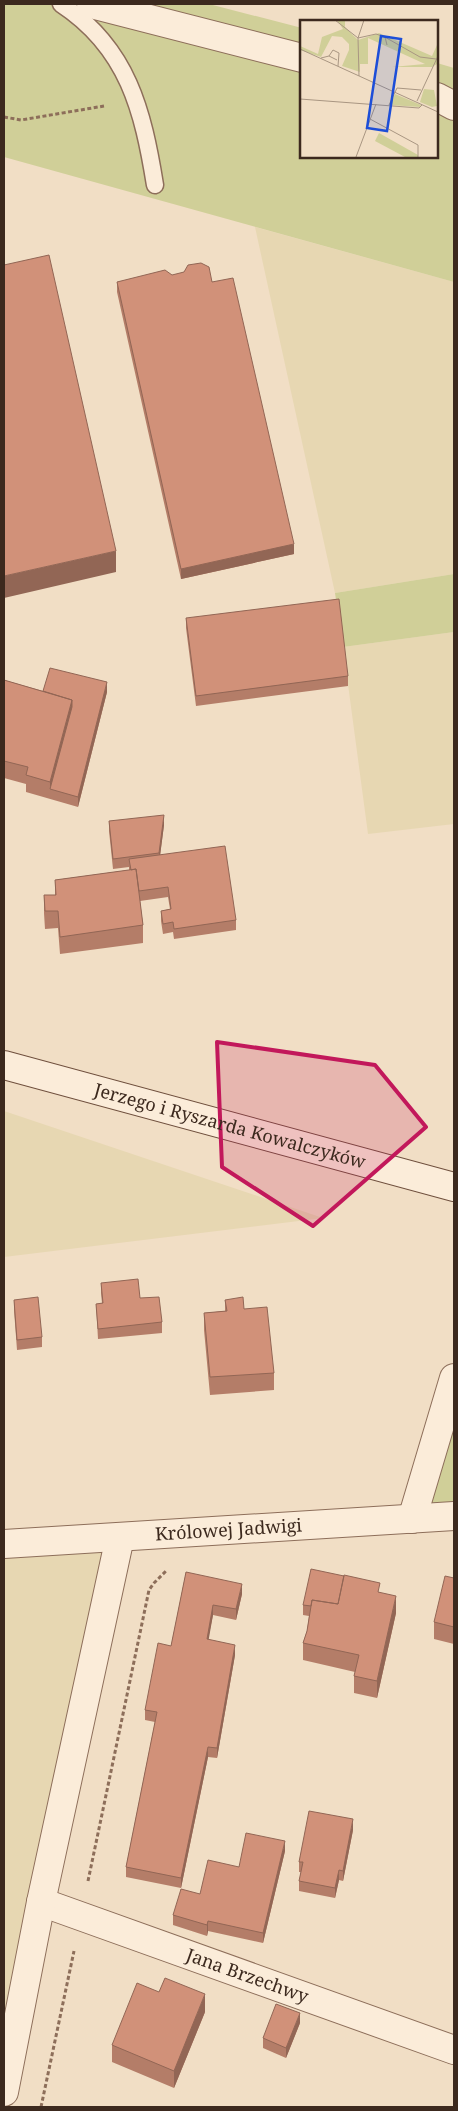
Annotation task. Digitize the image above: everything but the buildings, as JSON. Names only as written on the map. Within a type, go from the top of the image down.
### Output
[{"type":"street","points":[[91,4],[300,57]]},
{"type":"street","points":[[438,98],[454,106]]},
{"type":"street","name":"Jerzego i Ryszarda Kowalczyków","points":[[4,1065],[454,1187]]},
{"type":"street","points":[[412,1519],[454,1378]]},
{"type":"street","name":"Królowej Jadwigi","points":[[4,1544],[454,1516]]},
{"type":"street","points":[[4,2092],[41,1902],[120,1537]]},
{"type":"street","name":"Jana Brzechwy","points":[[41,1902],[454,2050]]},
{"type":"lane","points":[[61,4],[81,17],[112,50],[136,100],[146,130],[155,185]]},
{"type":"path","points":[[4,117],[21,120],[136,100]]},
{"type":"path","points":[[42,2107],[149,1590],[159,1576],[176,1566]]},
{"type":"highlighted area","points":[[217,1042],[375,1065],[426,1127],[313,1226],[222,1167]]},
{"type":"shaded area","points":[[4,4],[209,4],[300,27],[300,158],[438,158],[438,63],[454,68],[454,282],[4,157]]},
{"type":"shaded area","points":[[255,227],[454,282],[454,574],[335,593]]},
{"type":"shaded area","points":[[454,574],[454,632],[343,647],[335,593]]},
{"type":"shaded area","points":[[454,632],[454,824],[368,834],[343,647]]},
{"type":"shaded area","points":[[4,1111],[323,1218],[4,1257]]},
{"type":"shaded area","points":[[454,1407],[454,1516],[412,1519]]},
{"type":"shaded area","points":[[120,1537],[4,2092],[4,1544]]}]
